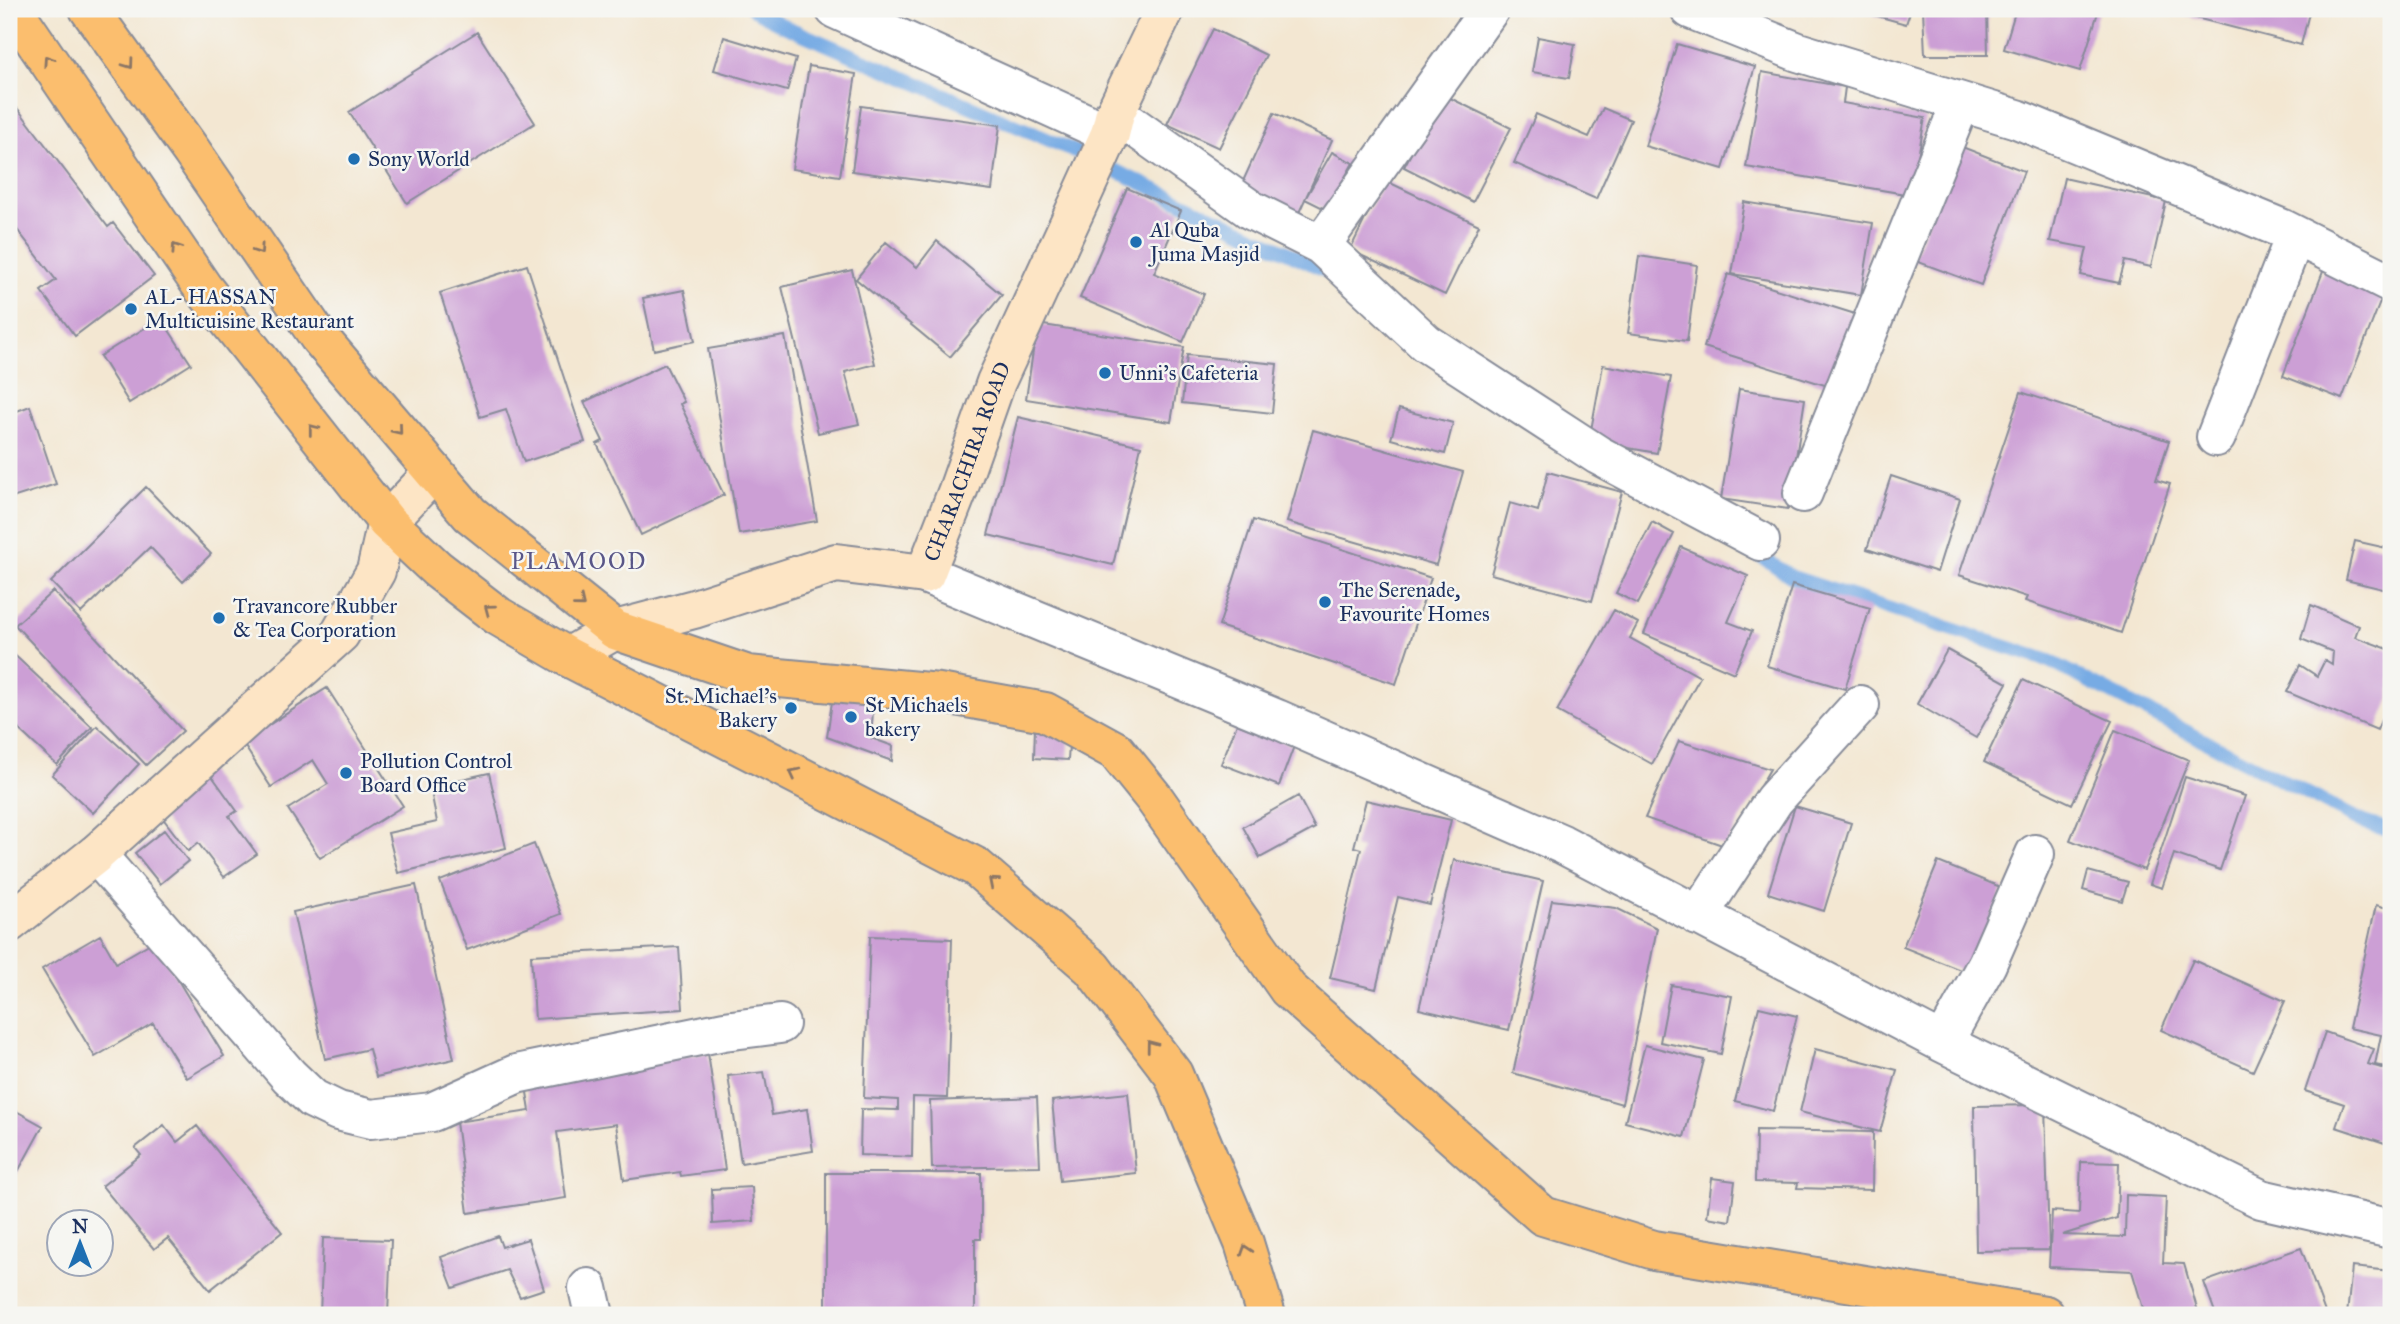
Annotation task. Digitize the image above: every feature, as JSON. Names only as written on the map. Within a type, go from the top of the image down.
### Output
[{"type":"main road","points":[[13,9],[203,288],[387,522],[437,569],[498,616],[568,657],[976,867],[1092,968],[1173,1074],[1244,1243],[1266,1315]]},
{"type":"main road","points":[[89,9],[192,152],[318,336],[470,514],[614,631],[748,675],[939,693],[1045,712],[1116,751],[1154,798],[1288,989],[1543,1216],[1654,1250],[2045,1315]]},
{"type":"street","points":[[835,9],[1113,124],[1251,210],[1321,245],[1426,343],[1598,455],[1760,541]]},
{"type":"street","name":"CHARACHIRA ROAD","points":[[568,657],[614,631],[694,609],[836,563],[925,574],[996,382],[1165,9]]},
{"type":"street","points":[[1321,245],[1490,9]]},
{"type":"street","points":[[1690,9],[1798,52],[2017,119],[2295,236],[2391,283]]},
{"type":"street","points":[[1803,493],[1961,102]]},
{"type":"street","points":[[2216,438],[2295,236]]},
{"type":"street","points":[[9,921],[96,854],[340,634],[376,571],[387,522],[434,472]]},
{"type":"street","points":[[925,574],[1277,719],[1562,844],[1944,1043],[2261,1199],[2391,1229]]},
{"type":"street","points":[[1698,916],[1774,800],[1860,705]]},
{"type":"street","points":[[96,854],[289,1076],[313,1099],[338,1111],[371,1119],[432,1112],[516,1074],[724,1031],[780,1024]]},
{"type":"street","points":[[1944,1043],[1987,964],[2035,854]]},
{"type":"building","points":[[1852,9],[1911,9],[1906,24]]},
{"type":"building","points":[[1923,9],[1987,9],[1988,55],[1925,55]]},
{"type":"building","points":[[2016,9],[2099,9],[2080,71],[2004,49]]},
{"type":"building","points":[[2161,9],[2310,9],[2301,45]]},
{"type":"building","points":[[1213,29],[1266,55],[1219,148],[1167,124]]},
{"type":"building","points":[[477,32],[535,123],[407,203],[349,112]]},
{"type":"building","points":[[724,37],[796,59],[787,91],[714,70]]},
{"type":"building","points":[[1538,37],[1575,44],[1569,78],[1532,72]]},
{"type":"building","points":[[1677,44],[1755,67],[1723,169],[1645,146]]},
{"type":"building","points":[[809,66],[856,74],[840,176],[792,169]]},
{"type":"building","points":[[1762,72],[1845,87],[1843,103],[1925,118],[1911,195],[1746,167]]},
{"type":"building","points":[[1442,94],[1511,128],[1473,202],[1404,167]]},
{"type":"building","points":[[861,106],[1000,125],[992,190],[852,171]]},
{"type":"building","points":[[1603,108],[1631,120],[1596,199],[1514,163],[1536,114],[1589,137]]},
{"type":"building","points":[[18,109],[108,227],[113,223],[154,276],[75,336],[41,291],[56,280],[9,219],[9,116]]},
{"type":"building","points":[[1274,113],[1332,140],[1297,217],[1239,190]]},
{"type":"building","points":[[1957,145],[2024,171],[1981,285],[1913,260]]},
{"type":"building","points":[[1332,152],[1353,163],[1327,210],[1305,199]]},
{"type":"building","points":[[2064,178],[2166,201],[2151,267],[2125,261],[2119,283],[2081,275],[2087,248],[2050,241]]},
{"type":"building","points":[[1384,180],[1479,225],[1445,295],[1350,250]]},
{"type":"building","name":"Al Quba Juma Masjid","points":[[1127,188],[1181,211],[1154,273],[1204,294],[1183,342],[1080,298]]},
{"type":"building","points":[[1744,202],[1873,223],[1861,295],[1732,274]]},
{"type":"building","points":[[937,241],[1002,295],[950,357],[856,279],[886,242],[917,267]]},
{"type":"building","points":[[1639,256],[1697,265],[1687,341],[1628,333]]},
{"type":"building","points":[[527,265],[585,442],[524,462],[506,409],[480,417],[440,293]]},
{"type":"building","points":[[2324,269],[2384,292],[2342,399],[2283,376]]},
{"type":"building","points":[[852,270],[875,364],[845,372],[859,424],[818,433],[782,287]]},
{"type":"building","points":[[1728,274],[1855,314],[1831,387],[1704,347]]},
{"type":"building","points":[[684,290],[695,341],[654,350],[643,298]]},
{"type":"building","points":[[161,318],[191,364],[129,403],[100,356]]},
{"type":"building","name":"Unni's Cafeteria","points":[[1037,324],[1184,347],[1171,422],[1026,399]]},
{"type":"building","points":[[785,336],[817,521],[739,534],[708,349]]},
{"type":"building","points":[[1187,355],[1277,364],[1272,413],[1182,403]]},
{"type":"building","points":[[665,364],[684,402],[680,404],[724,495],[641,535],[597,444],[603,441],[584,402]]},
{"type":"building","points":[[1603,365],[1671,377],[1657,453],[1589,441]]},
{"type":"building","points":[[1739,389],[1805,399],[1788,509],[1721,499]]},
{"type":"building","points":[[2021,392],[2169,441],[2156,480],[2170,484],[2121,633],[2025,601],[2027,597],[1959,575]]},
{"type":"building","points":[[30,406],[56,484],[9,499],[9,414]]},
{"type":"building","points":[[1399,409],[1453,423],[1445,454],[1391,439]]},
{"type":"building","points":[[1018,417],[1141,446],[1113,565],[988,535]]},
{"type":"building","points":[[1313,430],[1463,472],[1436,565],[1287,522]]},
{"type":"building","points":[[1548,472],[1622,492],[1592,601],[1491,574],[1510,503],[1538,511]]},
{"type":"building","points":[[1891,476],[1960,499],[1937,572],[1867,549]]},
{"type":"building","points":[[146,487],[211,554],[183,582],[150,547],[81,613],[51,582]]},
{"type":"building","name":"The Serenade, Favourite Homes","points":[[1253,520],[1431,578],[1396,684],[1219,626]]},
{"type":"building","points":[[1652,522],[1674,534],[1638,604],[1616,593]]},
{"type":"building","points":[[2355,541],[2391,549],[2391,591],[2346,580]]},
{"type":"building","points":[[1681,547],[1748,576],[1728,622],[1752,631],[1734,673],[1644,634]]},
{"type":"building","points":[[1792,585],[1870,608],[1845,689],[1767,666]]},
{"type":"building","points":[[53,591],[183,731],[146,765],[15,625]]},
{"type":"building","points":[[2311,605],[2359,626],[2355,637],[2391,650],[2391,696],[2377,730],[2287,692],[2300,665],[2317,676],[2325,660],[2332,664],[2333,652],[2301,639]]},
{"type":"building","points":[[1614,610],[1638,623],[1630,638],[1700,677],[1652,764],[1557,711]]},
{"type":"building","points":[[9,650],[92,727],[57,765],[14,725],[9,730]]},
{"type":"building","points":[[1947,650],[2007,683],[1976,738],[1917,704]]},
{"type":"building","points":[[2023,680],[2112,721],[2072,804],[1984,762]]},
{"type":"building","points":[[327,688],[403,806],[320,858],[288,809],[328,784],[313,760],[271,787],[242,742]]},
{"type":"building","name":"St Michaels bakery","points":[[833,694],[874,698],[871,738],[893,746],[892,761],[827,737]]},
{"type":"building","points":[[1237,724],[1294,746],[1279,786],[1221,764]]},
{"type":"building","points":[[97,726],[139,764],[93,813],[52,775]]},
{"type":"building","points":[[1035,727],[1070,730],[1068,760],[1034,758]]},
{"type":"building","points":[[2115,730],[2189,760],[2144,870],[2070,840]]},
{"type":"building","points":[[1679,741],[1770,769],[1725,846],[1645,818]]},
{"type":"building","points":[[207,769],[237,811],[229,816],[257,854],[224,877],[198,843],[188,851],[155,808]]},
{"type":"building","points":[[489,773],[506,848],[398,873],[388,833],[437,822],[430,786]]},
{"type":"building","points":[[2185,777],[2245,796],[2220,870],[2174,854],[2162,888],[2150,884]]},
{"type":"building","points":[[1298,796],[1315,828],[1260,858],[1243,827]]},
{"type":"building","points":[[1366,800],[1451,820],[1430,905],[1398,897],[1376,989],[1330,978],[1361,849],[1354,847]]},
{"type":"building","points":[[1795,806],[1851,823],[1824,911],[1768,893]]},
{"type":"building","points":[[164,830],[188,861],[160,884],[135,853]]},
{"type":"building","points":[[534,844],[561,914],[467,950],[440,881]]},
{"type":"building","points":[[1454,860],[1543,881],[1509,1030],[1419,1009]]},
{"type":"building","points":[[1938,862],[2003,888],[1968,973],[1903,947]]},
{"type":"building","points":[[2088,871],[2128,882],[2122,901],[2083,890]]},
{"type":"building","points":[[416,885],[454,1059],[376,1077],[369,1049],[325,1059],[293,912]]},
{"type":"building","points":[[1552,900],[1616,908],[1657,928],[1622,1104],[1513,1073]]},
{"type":"building","points":[[2376,905],[2391,909],[2391,1068],[2375,1065],[2381,1035],[2349,1028]]},
{"type":"building","points":[[100,935],[116,963],[154,941],[224,1056],[187,1078],[153,1023],[95,1057],[42,969]]},
{"type":"building","points":[[870,936],[952,939],[947,1098],[913,1097],[912,1157],[860,1155],[861,1109],[898,1110],[898,1100],[864,1098]]},
{"type":"building","points":[[679,947],[683,1009],[535,1019],[531,955]]},
{"type":"building","points":[[2193,960],[2285,1001],[2253,1071],[2161,1030]]},
{"type":"building","points":[[1671,985],[1732,996],[1721,1054],[1660,1042]]},
{"type":"building","points":[[1759,1007],[1797,1016],[1773,1111],[1735,1101]]},
{"type":"building","points":[[2325,1032],[2374,1049],[2368,1064],[2391,1071],[2391,1145],[2336,1127],[2344,1104],[2305,1091]]},
{"type":"building","points":[[1645,1045],[1704,1060],[1684,1137],[1625,1122]]},
{"type":"building","points":[[1815,1049],[1897,1070],[1880,1132],[1800,1112]]},
{"type":"building","points":[[708,1053],[725,1170],[681,1176],[680,1172],[624,1180],[616,1124],[557,1132],[566,1198],[468,1213],[456,1122],[530,1111],[526,1086],[636,1070],[635,1063]]},
{"type":"building","points":[[764,1072],[772,1115],[807,1109],[813,1151],[741,1163],[728,1076]]},
{"type":"building","points":[[1128,1093],[1136,1173],[1060,1181],[1052,1101]]},
{"type":"building","points":[[1037,1097],[1040,1166],[932,1168],[930,1101]]},
{"type":"building","points":[[2045,1105],[2049,1250],[1976,1251],[1974,1106]]},
{"type":"building","points":[[9,1107],[43,1126],[9,1188]]},
{"type":"building","points":[[164,1125],[177,1142],[197,1126],[282,1232],[210,1290],[168,1238],[154,1249],[102,1186],[141,1155],[135,1148]]},
{"type":"building","points":[[1756,1130],[1873,1132],[1872,1190],[1797,1188],[1798,1183],[1755,1182]]},
{"type":"building","points":[[2081,1162],[2119,1163],[2117,1218],[2062,1235],[2125,1237],[2126,1195],[2166,1197],[2163,1263],[2184,1264],[2199,1315],[2145,1315],[2132,1271],[2049,1267],[2052,1211],[2079,1213]]},
{"type":"building","points":[[826,1173],[981,1173],[981,1239],[975,1239],[975,1313],[826,1313]]},
{"type":"building","points":[[1712,1178],[1735,1181],[1730,1221],[1707,1217]]},
{"type":"building","points":[[752,1187],[754,1221],[713,1224],[712,1189]]},
{"type":"building","points":[[498,1236],[502,1247],[528,1239],[544,1289],[520,1297],[507,1270],[453,1288],[441,1257]]},
{"type":"building","points":[[323,1238],[391,1240],[388,1315],[320,1315]]},
{"type":"building","points":[[2301,1248],[2326,1315],[2216,1315],[2204,1282]]},
{"type":"building","points":[[2352,1267],[2391,1271],[2391,1315],[2347,1315]]},
{"type":"waterway","points":[[753,9],[784,26],[1077,152]]},
{"type":"waterway","points":[[1114,170],[1331,273]]},
{"type":"waterway","points":[[1751,550],[1792,577],[2049,661],[2363,822],[2391,831]]},
{"type":"place","name":"Sony World","points":[[354,159]]},
{"type":"place","name":"Al Quba Juma Masjid","points":[[1136,242]]},
{"type":"place","name":"AL- HASSAN Multicuisine Restaurant","points":[[131,309]]},
{"type":"place","name":"Unni's Cafeteria","points":[[1105,373]]},
{"type":"place","name":"The Serenade, Favourite Homes","points":[[1325,602]]},
{"type":"place","name":"Travancore Rubber & Tea Corporation","points":[[219,618]]},
{"type":"place","name":"St. Michael's Bakery","points":[[791,708]]},
{"type":"place","name":"St Michaels bakery","points":[[851,717]]},
{"type":"place","name":"Pollution Control Board Office","points":[[346,773]]},
{"type":"district","name":"PLAMOOD","points":[[579,561]]}]
